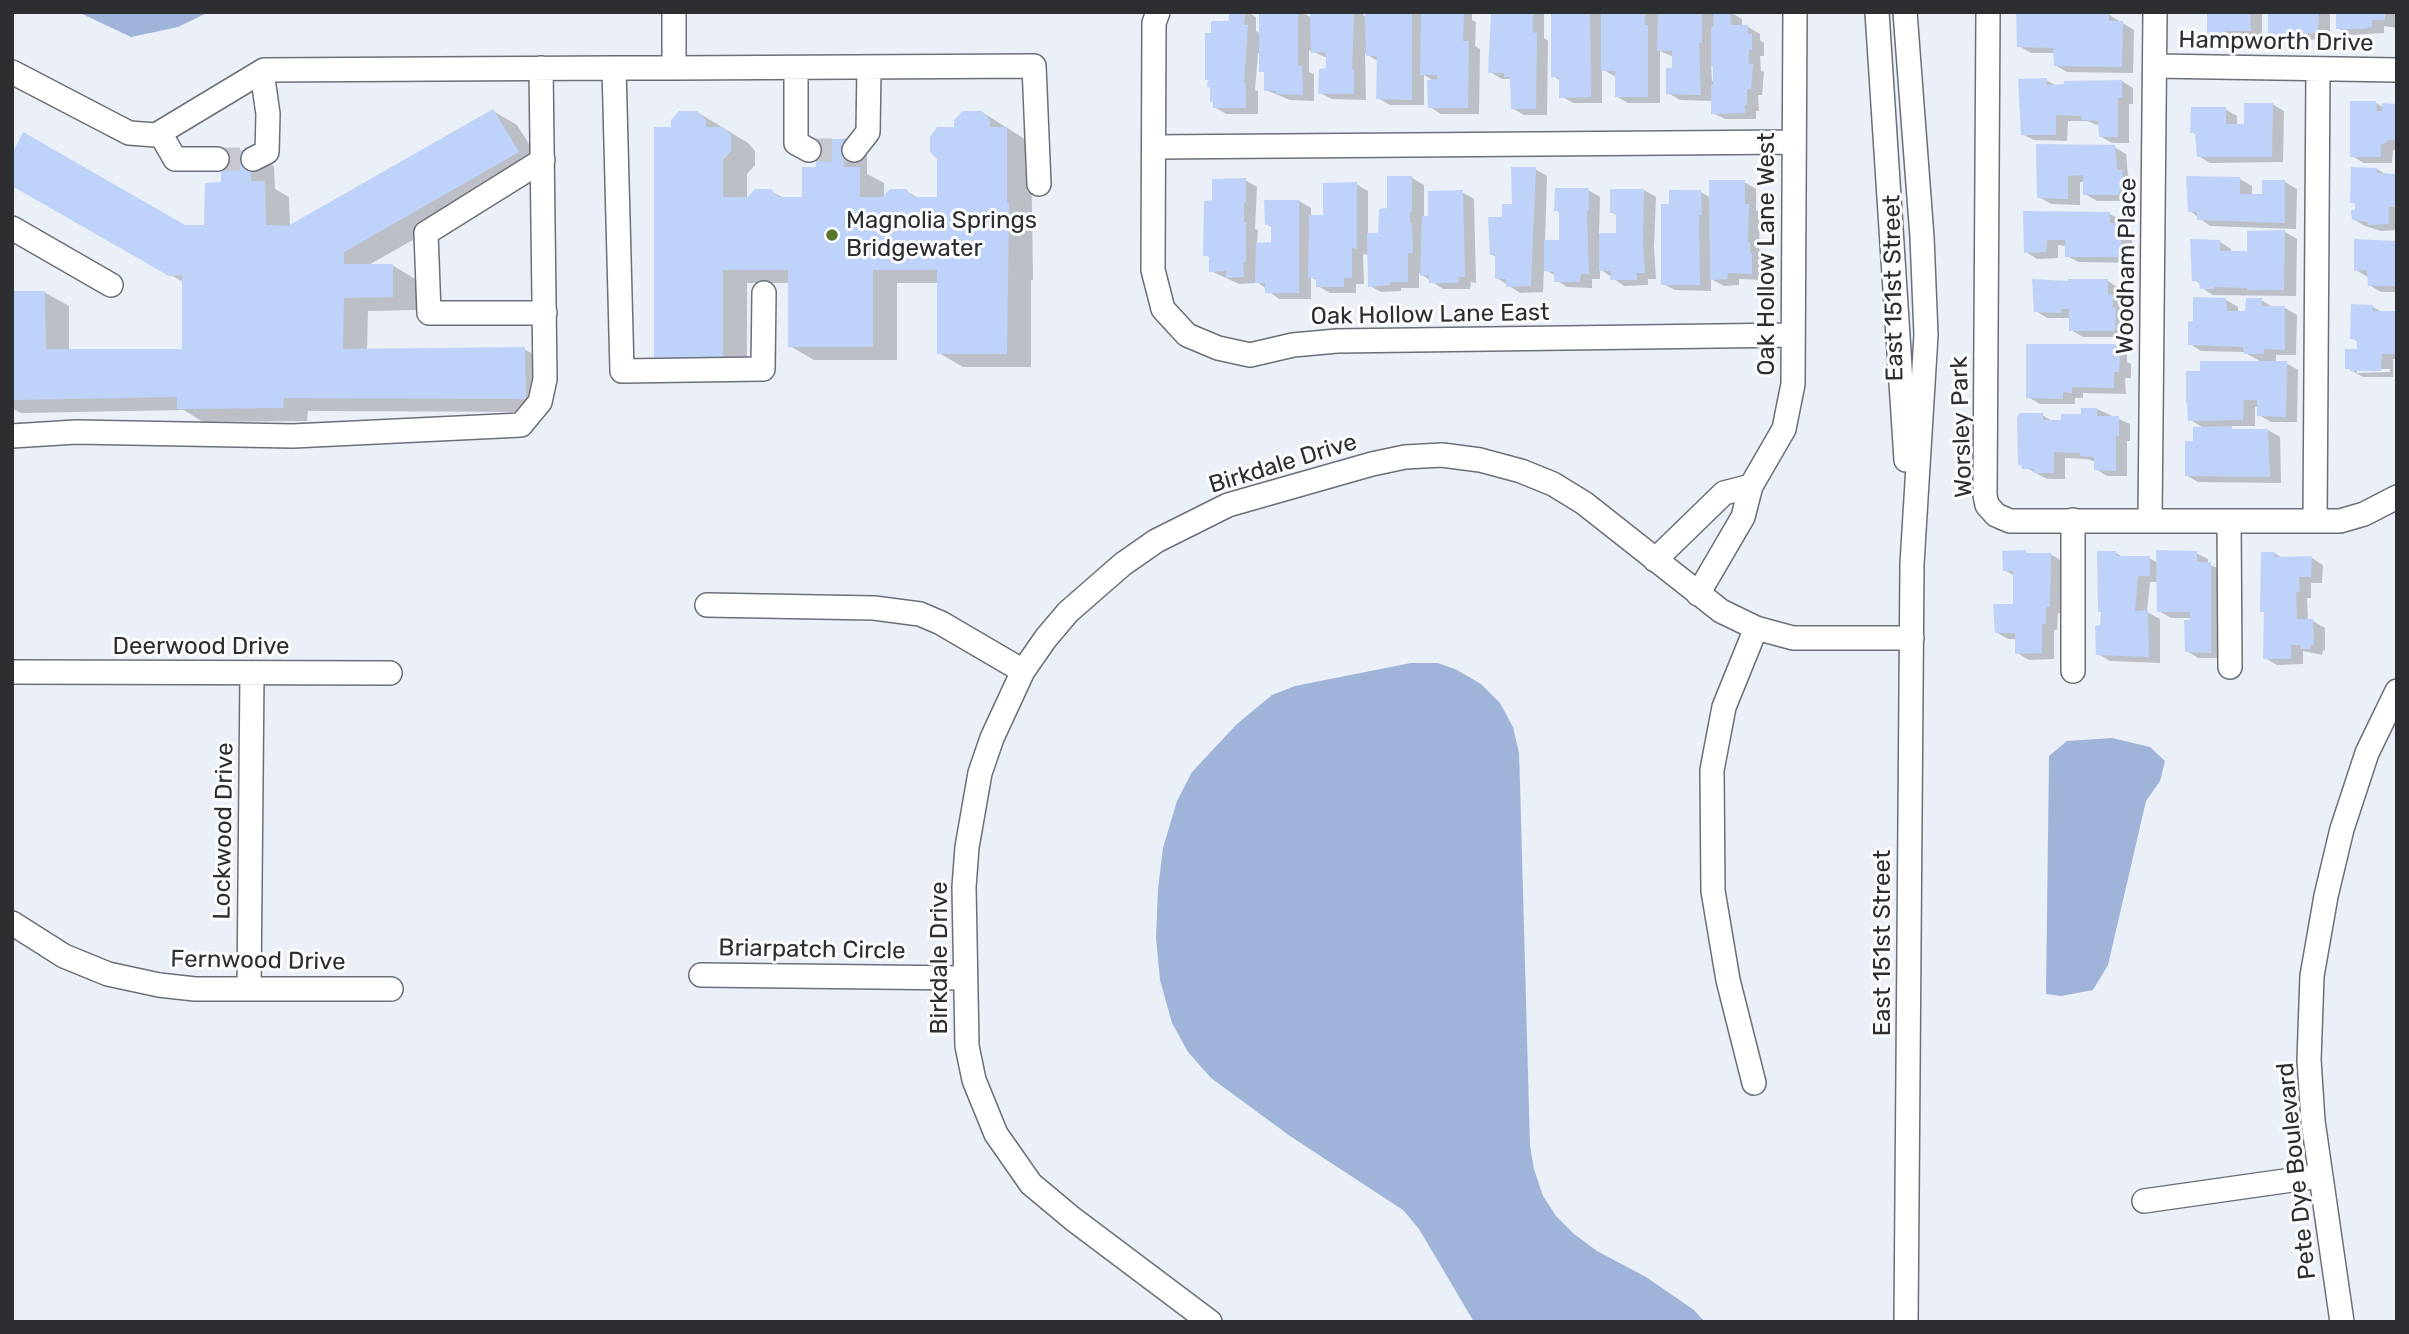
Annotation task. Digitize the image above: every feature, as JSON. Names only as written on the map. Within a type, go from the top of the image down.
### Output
[{"type":"street","points":[[674,12],[674,68]]},
{"type":"street","points":[[1158,12],[1154,23],[1154,147],[1794,142]]},
{"type":"street","name":"Oak Hollow Lane West","points":[[1698,594],[1743,517],[1751,486],[1784,429],[1793,384],[1795,12]]},
{"type":"street","name":"East 151st Street","points":[[1877,12],[1912,564]]},
{"type":"street","name":"East 151st Street","points":[[1905,12],[1923,237],[1926,335],[1912,564],[1906,1322]]},
{"type":"street","name":"Worsley Park","points":[[1988,12],[1987,505],[1996,515],[2010,521],[2340,521],[2364,514],[2397,497]]},
{"type":"street","name":"Woodham Place","points":[[2150,520],[2155,12]]},
{"type":"street","points":[[12,72],[129,133],[156,135],[262,72],[322,68],[1034,66],[1039,184]]},
{"type":"street","name":"Hampworth Drive","points":[[2155,66],[2397,70]]},
{"type":"street","points":[[12,436],[76,432],[293,436],[521,425],[540,402],[545,379],[541,68]]},
{"type":"street","points":[[614,68],[622,371],[763,369],[764,293]]},
{"type":"street","points":[[796,68],[796,143],[809,150]]},
{"type":"street","points":[[854,149],[869,132],[869,68]]},
{"type":"street","points":[[2315,521],[2318,70]]},
{"type":"street","points":[[253,159],[267,152],[268,114],[262,72]]},
{"type":"street","points":[[160,133],[175,159],[217,159]]},
{"type":"street","name":"Oak Hollow Lane East","points":[[1154,147],[1153,270],[1163,309],[1188,335],[1218,348],[1250,355],[1293,345],[1337,341],[1793,335]]},
{"type":"street","points":[[542,160],[426,233],[429,313],[545,313]]},
{"type":"street","points":[[12,228],[111,285]]},
{"type":"street","name":"Birkdale Drive","points":[[1210,1322],[1031,1184],[996,1134],[974,1080],[967,1046],[964,887],[972,811],[980,773],[992,738],[1023,671],[1068,612],[1123,564],[1156,541],[1228,505],[1267,492],[1405,457],[1442,455],[1480,460],[1521,471],[1553,484],[1584,503],[1721,611],[1756,628],[1793,638],[1912,638]]},
{"type":"street","points":[[1655,560],[1724,493],[1751,486]]},
{"type":"street","points":[[2073,520],[2073,671]]},
{"type":"street","points":[[2229,521],[2230,667]]},
{"type":"street","points":[[707,605],[874,608],[920,614],[941,623],[1023,671]]},
{"type":"street","points":[[1754,1083],[1728,980],[1714,903],[1712,770],[1724,707],[1756,628]]},
{"type":"street","name":"Deerwood Drive","points":[[12,672],[390,673]]},
{"type":"street","name":"Lockwood Drive","points":[[249,989],[252,674]]},
{"type":"street","name":"Pete Dye Boulevard","points":[[2342,1322],[2313,1121],[2309,1060],[2312,976],[2326,896],[2342,829],[2367,753],[2397,691]]},
{"type":"street","name":"Fernwood Drive","points":[[12,923],[64,956],[108,974],[159,985],[195,989],[391,989]]},
{"type":"street","name":"Briarpatch Circle","points":[[701,975],[964,978]]},
{"type":"street","points":[[2144,1201],[2320,1176]]},
{"type":"water","points":[[78,12],[209,12],[178,27],[131,37]]},
{"type":"water","points":[[1411,663],[1438,663],[1481,684],[1500,703],[1513,727],[1519,753],[1530,1146],[1543,1196],[1556,1216],[1574,1234],[1597,1251],[1646,1277],[1694,1310],[1705,1322],[1474,1322],[1419,1229],[1403,1210],[1290,1136],[1211,1078],[1188,1052],[1172,1023],[1160,980],[1156,938],[1158,889],[1163,848],[1177,801],[1192,772],[1237,724],[1272,695],[1295,686]]},
{"type":"water","points":[[2112,738],[2150,747],[2165,761],[2160,781],[2146,801],[2108,965],[2093,990],[2061,996],[2046,994],[2049,756],[2067,741]]},
{"type":"building","points":[[1229,12],[1245,12],[1244,25],[1248,25],[1244,83],[1246,108],[1213,108],[1213,102],[1210,102],[1210,87],[1207,87],[1208,80],[1205,80],[1205,33],[1211,33],[1211,21],[1229,21]]},
{"type":"building","points":[[1259,12],[1298,12],[1298,66],[1302,66],[1303,95],[1264,91],[1264,72],[1259,72]]},
{"type":"building","points":[[1310,12],[1354,12],[1354,94],[1318,94],[1319,69],[1326,68],[1326,52],[1311,53]]},
{"type":"building","points":[[1365,12],[1412,12],[1412,100],[1376,99],[1377,56],[1366,56]]},
{"type":"building","points":[[1491,12],[1533,12],[1533,33],[1537,32],[1536,109],[1511,109],[1510,77],[1504,77],[1504,73],[1488,73]]},
{"type":"building","points":[[1551,12],[1590,12],[1591,97],[1559,98],[1559,77],[1551,77]]},
{"type":"building","points":[[1601,12],[1645,12],[1645,25],[1648,25],[1648,97],[1615,97],[1615,71],[1601,71]]},
{"type":"building","points":[[1658,12],[1702,12],[1702,43],[1699,43],[1701,95],[1666,94],[1666,68],[1672,68],[1672,51],[1657,51]]},
{"type":"building","points":[[1713,12],[1730,12],[1731,25],[1748,25],[1748,34],[1752,34],[1752,50],[1749,50],[1749,64],[1753,64],[1751,89],[1747,89],[1745,113],[1711,114]]},
{"type":"building","points":[[2016,12],[2109,12],[2109,21],[2123,21],[2122,67],[2054,66],[2053,48],[2017,47]]},
{"type":"building","points":[[2250,12],[2251,31],[2225,31],[2225,36],[2207,36],[2207,13]]},
{"type":"building","points":[[2268,12],[2319,12],[2318,33],[2268,35]]},
{"type":"building","points":[[2336,12],[2385,12],[2385,20],[2372,20],[2372,27],[2363,29],[2336,29]]},
{"type":"building","points":[[1421,13],[1464,13],[1463,41],[1469,41],[1468,108],[1428,108],[1427,80],[1437,79],[1437,75],[1420,75]]},
{"type":"building","points":[[2047,78],[2046,85],[2064,84],[2064,81],[2122,80],[2122,98],[2118,98],[2118,137],[2099,137],[2098,121],[2082,120],[2081,116],[2056,115],[2056,135],[2021,135],[2018,79]]},
{"type":"building","points":[[2350,101],[2376,101],[2377,111],[2382,111],[2382,103],[2397,104],[2397,140],[2387,140],[2387,143],[2381,144],[2381,157],[2350,157]]},
{"type":"building","points":[[2244,103],[2273,103],[2272,157],[2197,157],[2195,133],[2190,133],[2191,107],[2226,107],[2226,124],[2244,124]]},
{"type":"building","points":[[493,109],[519,152],[344,252],[344,264],[393,264],[393,297],[344,298],[343,349],[525,347],[526,399],[284,398],[283,408],[177,409],[177,397],[12,400],[12,291],[45,291],[46,349],[182,349],[182,275],[169,276],[12,186],[12,154],[23,132],[185,225],[204,225],[205,183],[221,182],[221,150],[250,150],[251,181],[265,181],[266,225],[288,226]]},
{"type":"building","name":"Magnolia Springs Bridgewater","points":[[679,111],[697,111],[706,120],[706,127],[723,127],[731,135],[731,151],[723,160],[723,197],[747,197],[755,189],[771,189],[778,197],[802,197],[802,167],[816,167],[816,139],[844,139],[844,167],[860,167],[860,197],[882,197],[890,189],[906,189],[913,197],[937,197],[937,159],[930,152],[930,137],[937,127],[954,127],[954,120],[963,111],[982,111],[990,120],[990,127],[1007,127],[1007,354],[937,354],[937,270],[873,270],[873,347],[788,347],[788,270],[723,270],[723,358],[654,358],[654,127],[671,127],[671,120]]},
{"type":"building","points":[[2036,144],[2115,145],[2117,170],[2123,170],[2119,195],[2083,195],[2083,175],[2068,176],[2068,199],[2037,198]]},
{"type":"building","points":[[1511,167],[1536,167],[1531,286],[1506,287],[1506,279],[1495,279],[1495,255],[1490,255],[1488,217],[1502,217],[1502,204],[1512,204]]},
{"type":"building","points":[[2351,167],[2377,168],[2377,173],[2397,174],[2397,207],[2389,207],[2389,224],[2368,225],[2368,222],[2352,220],[2351,210],[2355,210],[2355,203],[2350,203]]},
{"type":"building","points":[[1387,176],[1412,176],[1410,223],[1413,253],[1408,253],[1408,282],[1390,282],[1390,285],[1368,287],[1367,233],[1378,233],[1379,209],[1387,208]]},
{"type":"building","points":[[2186,176],[2240,177],[2240,194],[2262,194],[2262,180],[2285,180],[2285,223],[2197,220],[2197,212],[2188,212]]},
{"type":"building","points":[[1246,178],[1244,277],[1226,278],[1226,271],[1209,272],[1209,256],[1203,256],[1204,201],[1212,200],[1212,179]]},
{"type":"building","points":[[1709,180],[1745,180],[1745,204],[1749,204],[1748,242],[1752,253],[1752,274],[1728,273],[1727,279],[1710,280]]},
{"type":"building","points":[[1357,182],[1357,249],[1352,248],[1352,278],[1344,278],[1344,287],[1316,287],[1316,278],[1308,278],[1309,215],[1323,215],[1323,183]]},
{"type":"building","points":[[1555,188],[1589,188],[1589,274],[1581,274],[1580,282],[1554,282],[1554,272],[1544,271],[1544,240],[1559,240],[1559,211],[1554,211]]},
{"type":"building","points":[[1610,189],[1644,189],[1645,273],[1637,273],[1637,280],[1610,280],[1611,271],[1599,271],[1599,233],[1616,233],[1616,213],[1610,213]]},
{"type":"building","points":[[1463,190],[1465,277],[1459,277],[1458,283],[1429,283],[1429,275],[1420,276],[1422,216],[1428,216],[1428,191]]},
{"type":"building","points":[[1669,190],[1701,190],[1700,285],[1661,285],[1661,204],[1669,204]]},
{"type":"building","points":[[1264,200],[1299,200],[1299,293],[1265,293],[1265,283],[1255,283],[1256,243],[1271,242],[1271,225],[1265,225]]},
{"type":"building","points":[[2023,211],[2110,212],[2110,223],[2121,223],[2121,257],[2065,257],[2065,240],[2047,240],[2046,252],[2024,253]]},
{"type":"building","points":[[2285,230],[2284,290],[2214,287],[2200,289],[2199,281],[2192,281],[2190,239],[2220,240],[2220,251],[2247,251],[2247,231]]},
{"type":"building","points":[[2354,239],[2397,241],[2397,286],[2368,286],[2367,270],[2354,271]]},
{"type":"building","points":[[2032,279],[2108,279],[2108,295],[2113,294],[2113,308],[2116,308],[2115,331],[2069,331],[2069,309],[2061,309],[2061,313],[2034,312]]},
{"type":"building","points":[[2193,297],[2226,298],[2227,311],[2245,311],[2246,298],[2262,298],[2262,306],[2285,306],[2285,350],[2264,349],[2264,354],[2244,354],[2243,347],[2188,345],[2188,322],[2193,321]]},
{"type":"building","points":[[2351,304],[2373,305],[2373,311],[2397,311],[2397,354],[2382,354],[2381,371],[2345,369],[2345,349],[2357,349],[2357,340],[2350,339]]},
{"type":"building","points":[[2026,344],[2116,344],[2115,356],[2120,356],[2119,372],[2114,372],[2114,388],[2072,387],[2072,393],[2063,392],[2063,399],[2026,398]]},
{"type":"building","points":[[2200,361],[2287,361],[2286,417],[2257,416],[2257,400],[2244,400],[2243,420],[2188,421],[2186,371],[2200,371]]},
{"type":"building","points":[[2081,408],[2097,408],[2097,416],[2119,416],[2116,471],[2094,470],[2094,457],[2080,456],[2080,453],[2054,452],[2054,473],[2034,473],[2033,469],[2022,469],[2021,465],[2018,465],[2019,413],[2043,413],[2043,420],[2061,420],[2061,414],[2081,414]]},
{"type":"building","points":[[2232,426],[2232,429],[2268,429],[2270,477],[2185,476],[2185,441],[2193,441],[2193,427]]},
{"type":"building","points":[[2026,550],[2026,553],[2051,553],[2050,607],[2046,607],[2046,624],[2042,624],[2042,653],[2015,654],[2015,633],[1995,633],[1993,604],[2013,604],[2013,571],[2003,571],[2002,551]]},
{"type":"building","points":[[2156,550],[2197,551],[2197,562],[2211,562],[2211,653],[2185,652],[2184,620],[2190,620],[2190,612],[2157,612]]},
{"type":"building","points":[[2097,551],[2116,551],[2117,556],[2150,556],[2150,576],[2138,576],[2135,611],[2148,610],[2149,657],[2096,655],[2095,626],[2100,625],[2101,612],[2098,612]]},
{"type":"building","points":[[2261,552],[2275,552],[2275,557],[2312,556],[2311,577],[2299,577],[2300,592],[2296,592],[2297,619],[2313,619],[2314,645],[2311,645],[2311,649],[2301,649],[2300,645],[2291,645],[2291,659],[2263,659],[2264,612],[2260,612]]},
{"type":"tunnel","points":[[809,150],[854,150]]},
{"type":"tunnel","points":[[217,159],[253,159]]},
{"type":"place","name":"Magnolia Springs Bridgewater","points":[[832,235]]}]
